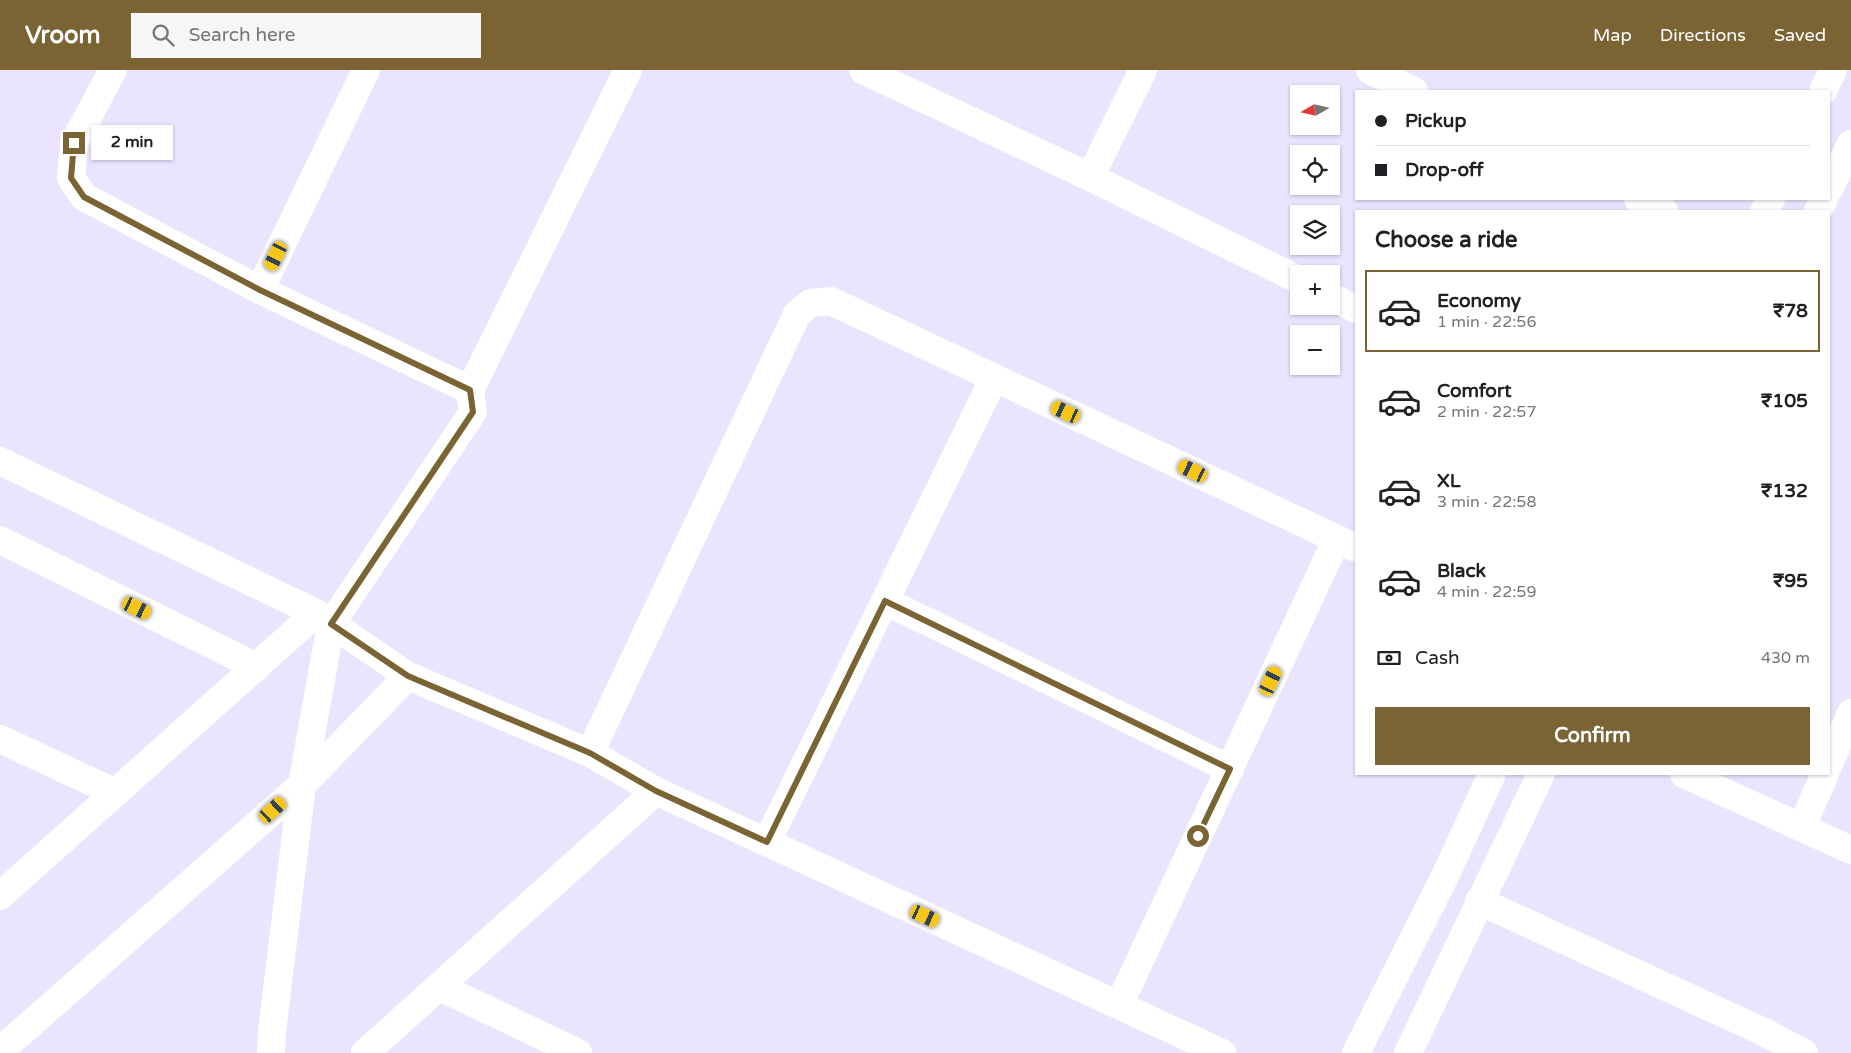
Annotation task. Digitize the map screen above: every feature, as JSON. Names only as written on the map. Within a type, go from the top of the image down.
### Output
[{"type":"street","points":[[113,70],[74,143],[71,178],[84,197],[260,290],[470,390]]},
{"type":"street","points":[[260,290],[366,70]]},
{"type":"street","points":[[0,896],[257,667],[324,618],[473,412],[470,390],[628,70]]},
{"type":"street","points":[[863,70],[1090,177],[1290,276]]},
{"type":"street","points":[[1090,177],[1143,70]]},
{"type":"street","points":[[1370,70],[1412,90]]},
{"type":"street","points":[[1823,90],[1833,70]]},
{"type":"street","points":[[1830,187],[1851,144]]},
{"type":"street","points":[[1640,200],[1662,210]]},
{"type":"street","points":[[590,753],[797,314],[812,303],[831,301],[1347,544],[1230,769],[1119,1005]]},
{"type":"street","points":[[1340,301],[1355,309]]},
{"type":"street","points":[[767,842],[994,378]]},
{"type":"street","points":[[0,461],[324,618],[408,676],[590,753],[656,791],[1222,1053]]},
{"type":"street","points":[[0,540],[257,667]]},
{"type":"street","points":[[885,601],[1230,769]]},
{"type":"street","points":[[271,1053],[272,1031],[324,618]]},
{"type":"street","points":[[0,1051],[302,785],[408,676]]},
{"type":"street","points":[[1830,762],[1851,713]]},
{"type":"street","points":[[0,739],[116,793]]},
{"type":"street","points":[[1356,1053],[1445,876],[1492,775]]},
{"type":"street","points":[[1408,1053],[1541,775]]},
{"type":"street","points":[[1686,775],[1802,826],[1851,850]]},
{"type":"street","points":[[1802,826],[1825,775]]},
{"type":"street","points":[[365,1053],[656,791]]},
{"type":"street","points":[[1479,902],[1759,1043],[1804,1053]]},
{"type":"street","points":[[440,987],[578,1053]]},
{"type":"route","points":[[74,143],[71,178],[84,197],[260,290],[470,390],[473,412],[331,624],[408,676],[590,753],[656,791],[767,842],[885,601],[1230,769],[1198,836]]}]
